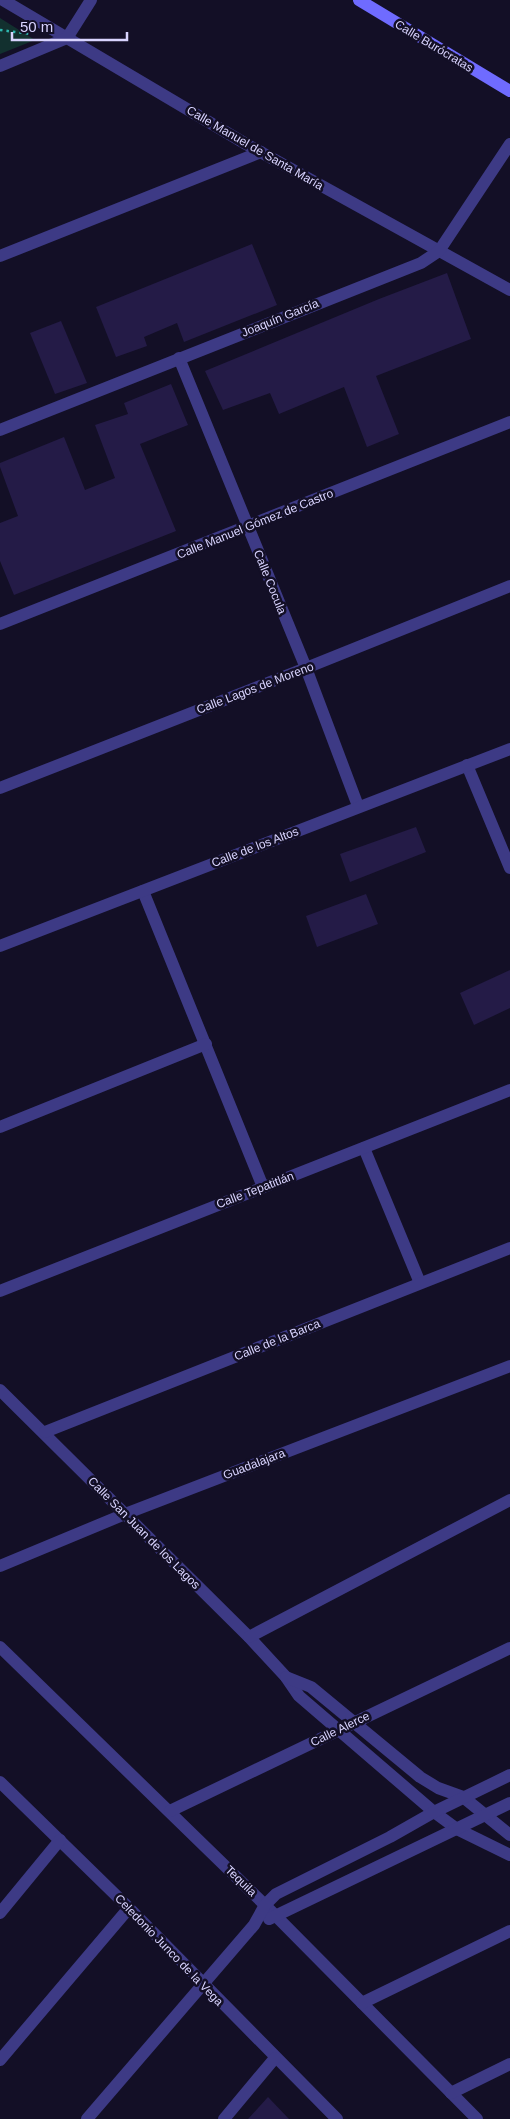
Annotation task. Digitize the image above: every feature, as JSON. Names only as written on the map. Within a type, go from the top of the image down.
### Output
[{"type":"street","name":"Calle Manuel de Santa María","points":[[3,0],[261,152],[510,290]]},
{"type":"street","points":[[0,66],[68,38],[91,0]]},
{"type":"street","name":"Calle Burócratas","points":[[359,0],[510,91]]},
{"type":"street","name":"Joaquín García","points":[[0,430],[421,263],[439,251],[510,144]]},
{"type":"street","points":[[0,256],[261,152]]},
{"type":"street","name":"Calle Cocula","points":[[179,358],[306,668],[358,806]]},
{"type":"street","name":"Calle Manuel Gómez de Castro","points":[[0,624],[510,422]]},
{"type":"street","name":"Calle Lagos de Moreno","points":[[0,788],[510,586]]},
{"type":"street","name":"Calle de los Altos","points":[[0,946],[358,806],[510,749]]},
{"type":"street","points":[[467,765],[510,868]]},
{"type":"street","points":[[143,891],[263,1187]]},
{"type":"street","points":[[0,1127],[206,1044]]},
{"type":"street","name":"Calle Tepatitlán","points":[[0,1292],[510,1090]]},
{"type":"street","points":[[364,1148],[420,1284]]},
{"type":"street","name":"Calle de la Barca","points":[[44,1432],[510,1248]]},
{"type":"street","name":"Guadalajara","points":[[0,1566],[125,1514],[510,1366]]},
{"type":"street","name":"Calle San Juan de los Lagos","points":[[0,1390],[249,1637],[286,1677],[299,1696],[434,1812],[457,1829],[510,1855]]},
{"type":"street","points":[[249,1637],[510,1500]]},
{"type":"street","name":"Tequila","points":[[0,1647],[265,1905],[477,2119]]},
{"type":"street","name":"Calle Alerce","points":[[170,1811],[510,1648]]},
{"type":"street","name":"Calle San Juan de los Lagos","points":[[286,1677],[311,1687],[420,1777],[438,1788],[463,1797],[510,1835]]},
{"type":"street","points":[[87,2119],[202,1983],[254,1925],[265,1905],[276,1894],[390,1837],[463,1797],[510,1775]]},
{"type":"street","name":"Celedonio Junco de la Vega","points":[[0,1782],[130,1908],[336,2119]]},
{"type":"street","points":[[254,1925],[510,1803]]},
{"type":"street","points":[[0,1913],[60,1840]]},
{"type":"street","points":[[0,2060],[130,1908]]},
{"type":"street","points":[[362,2003],[510,1931]]},
{"type":"street","points":[[224,2119],[275,2058]]},
{"type":"street","points":[[451,2093],[510,2064]]},
{"type":"green space","points":[[0,18],[35,40],[0,54]]},
{"type":"building","points":[[252,244],[277,305],[184,342],[177,323],[144,337],[147,346],[116,357],[96,307]]},
{"type":"building","points":[[447,273],[471,339],[376,376],[399,434],[367,447],[344,387],[279,414],[270,393],[223,410],[205,371]]},
{"type":"building","points":[[61,321],[87,383],[55,394],[30,333]]},
{"type":"building","points":[[171,384],[188,425],[140,444],[176,531],[14,595],[0,561],[0,523],[18,516],[0,463],[64,437],[85,490],[115,478],[95,425],[128,414],[124,403]]},
{"type":"building","points":[[416,827],[426,852],[350,882],[340,854]]},
{"type":"building","points":[[366,894],[378,924],[317,947],[306,916]]},
{"type":"building","points":[[510,970],[510,1008],[474,1025],[460,993]]},
{"type":"building","points":[[268,2097],[289,2119],[248,2119]]}]
